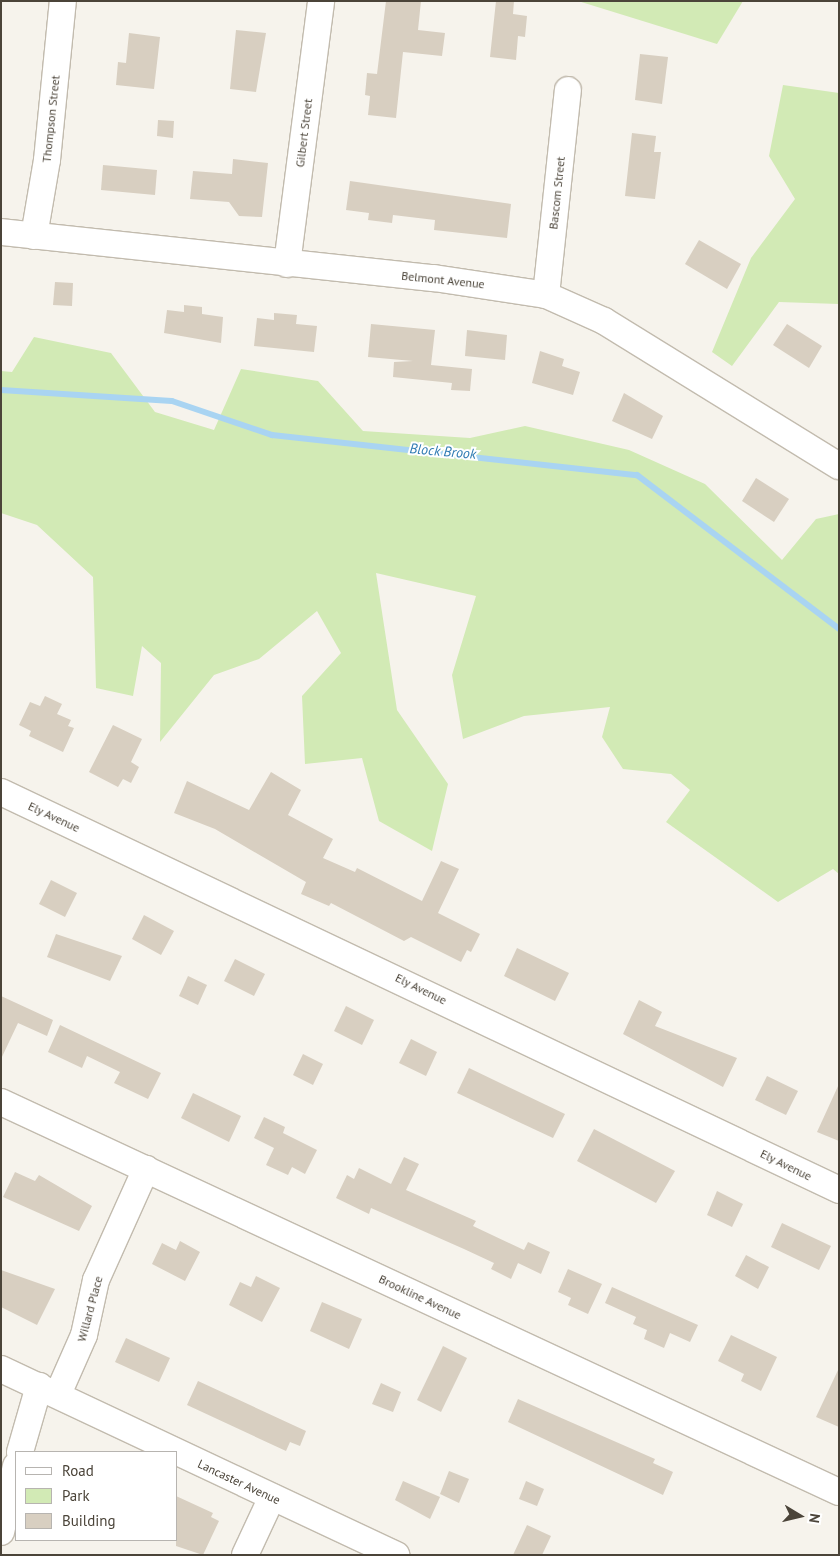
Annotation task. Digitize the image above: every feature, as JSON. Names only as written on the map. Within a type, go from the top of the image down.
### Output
[{"type":"street","name":"Thompson Street","points":[[34,236],[47,160],[63,1]]},
{"type":"street","name":"Gilbert Street","points":[[288,264],[321,1]]},
{"type":"street","name":"Bascom Street","points":[[546,295],[568,90]]},
{"type":"street","name":"Belmont Avenue","points":[[1,232],[546,295],[604,321],[839,466]]},
{"type":"street","name":"Ely Avenue","points":[[1,792],[839,1190]]},
{"type":"street","name":"Brookline Avenue","points":[[1,1102],[839,1492]]},
{"type":"street","name":"Willard Place","points":[[20,1451],[49,1390],[84,1335],[96,1280],[146,1169]]},
{"type":"street","name":"Lancaster Avenue","points":[[1,1369],[176,1451]]},
{"type":"street","name":"Lancaster Avenue","points":[[178,1452],[396,1555]]},
{"type":"street","points":[[1,1532],[15,1470]]},
{"type":"street","points":[[245,1555],[272,1497]]},
{"type":"green space","points":[[578,1],[743,1],[717,44]]},
{"type":"green space","points":[[783,85],[839,93],[839,304],[779,302],[732,366],[712,352],[751,258],[795,199],[769,156]]},
{"type":"green space","points":[[34,337],[111,353],[155,412],[214,430],[241,369],[318,381],[363,431],[470,438],[525,426],[629,450],[705,484],[782,560],[816,519],[839,514],[839,874],[833,869],[778,902],[666,822],[690,790],[671,774],[623,769],[602,737],[610,707],[524,716],[463,739],[452,675],[476,596],[376,573],[397,710],[448,784],[432,851],[379,821],[362,758],[305,764],[302,696],[341,653],[317,611],[259,659],[214,675],[160,742],[161,663],[142,646],[133,696],[96,688],[93,577],[37,525],[1,513],[1,371],[12,372]]},
{"type":"building","points":[[386,1],[421,1],[418,30],[445,33],[442,56],[403,52],[396,118],[368,115],[370,96],[365,95],[367,73],[377,74]]},
{"type":"building","points":[[496,1],[514,1],[513,14],[527,16],[525,37],[518,36],[516,60],[490,57]]},
{"type":"building","points":[[236,30],[266,33],[256,92],[230,89]]},
{"type":"building","points":[[129,33],[160,37],[154,89],[116,85],[118,62],[126,63]]},
{"type":"building","points":[[640,54],[668,57],[662,104],[635,100]]},
{"type":"building","points":[[158,120],[174,121],[173,138],[157,136]]},
{"type":"building","points":[[632,133],[656,136],[654,152],[661,152],[655,199],[625,196]]},
{"type":"building","points":[[233,159],[268,163],[262,217],[239,216],[229,202],[190,199],[193,171],[232,174]]},
{"type":"building","points":[[103,165],[157,170],[155,195],[101,190]]},
{"type":"building","points":[[350,181],[511,204],[507,238],[434,230],[435,220],[393,215],[392,223],[368,220],[369,213],[346,210]]},
{"type":"building","points":[[699,240],[741,264],[727,289],[685,264]]},
{"type":"building","points":[[55,282],[73,283],[72,306],[53,305]]},
{"type":"building","points":[[184,305],[202,307],[202,314],[223,317],[221,343],[164,333],[167,310],[184,312]]},
{"type":"building","points":[[274,313],[297,315],[296,324],[317,326],[314,352],[254,346],[257,318],[274,320]]},
{"type":"building","points":[[371,324],[435,330],[431,365],[472,369],[470,391],[451,390],[452,383],[393,377],[394,362],[413,361],[368,357]]},
{"type":"building","points":[[787,324],[822,346],[809,368],[773,345]]},
{"type":"building","points":[[467,330],[507,335],[505,360],[465,356]]},
{"type":"building","points":[[540,351],[564,359],[562,366],[580,372],[573,395],[532,383]]},
{"type":"building","points":[[624,393],[663,416],[652,439],[612,421]]},
{"type":"building","points":[[756,478],[789,499],[774,522],[742,501]]},
{"type":"building","points":[[45,696],[62,704],[57,714],[71,720],[68,726],[74,728],[63,752],[29,736],[31,731],[19,725],[30,702],[40,706]]},
{"type":"building","points":[[113,725],[142,739],[131,762],[139,767],[131,783],[123,779],[118,787],[89,772]]},
{"type":"building","points":[[271,772],[301,790],[288,815],[333,839],[323,858],[355,872],[357,868],[422,901],[441,861],[459,869],[438,913],[480,934],[471,952],[467,950],[461,962],[411,937],[404,941],[331,903],[329,906],[301,894],[306,882],[215,829],[174,813],[187,781],[249,810]]},
{"type":"building","points":[[51,880],[77,893],[65,917],[39,904]]},
{"type":"building","points":[[144,915],[174,931],[161,955],[132,939]]},
{"type":"building","points":[[56,934],[122,956],[110,981],[47,957]]},
{"type":"building","points":[[517,948],[569,973],[555,1001],[504,976]]},
{"type":"building","points":[[235,959],[265,974],[254,996],[224,981]]},
{"type":"building","points":[[188,976],[207,985],[198,1005],[179,996]]},
{"type":"building","points":[[1,996],[53,1020],[47,1036],[18,1023],[1,1059]]},
{"type":"building","points":[[639,1000],[662,1012],[655,1026],[737,1058],[723,1087],[623,1034]]},
{"type":"building","points":[[346,1006],[374,1020],[362,1045],[334,1031]]},
{"type":"building","points":[[60,1025],[161,1073],[148,1099],[114,1083],[120,1072],[87,1056],[82,1068],[48,1052]]},
{"type":"building","points":[[411,1039],[437,1052],[426,1076],[399,1063]]},
{"type":"building","points":[[303,1054],[323,1064],[313,1085],[293,1075]]},
{"type":"building","points":[[469,1068],[565,1114],[553,1138],[457,1093]]},
{"type":"building","points":[[767,1076],[798,1091],[786,1115],[755,1100]]},
{"type":"building","points":[[839,1084],[839,1141],[817,1132]]},
{"type":"building","points":[[193,1093],[241,1116],[229,1142],[181,1118]]},
{"type":"building","points":[[264,1117],[285,1127],[283,1133],[317,1150],[305,1174],[292,1167],[288,1175],[266,1165],[274,1148],[254,1138]]},
{"type":"building","points":[[594,1129],[675,1171],[656,1203],[577,1161]]},
{"type":"building","points":[[404,1157],[419,1164],[406,1190],[476,1221],[473,1226],[524,1250],[528,1242],[550,1252],[541,1274],[518,1263],[511,1279],[491,1269],[494,1263],[464,1249],[371,1208],[369,1214],[336,1198],[347,1175],[354,1179],[359,1168],[391,1184]]},
{"type":"building","points":[[15,1172],[35,1181],[39,1175],[92,1206],[79,1231],[3,1197]]},
{"type":"building","points":[[717,1191],[743,1204],[732,1227],[707,1215]]},
{"type":"building","points":[[782,1223],[831,1246],[819,1270],[771,1247]]},
{"type":"building","points":[[180,1241],[200,1252],[185,1281],[152,1264],[162,1243],[176,1250]]},
{"type":"building","points":[[746,1255],[769,1267],[758,1289],[735,1276]]},
{"type":"building","points":[[568,1269],[602,1284],[588,1314],[568,1305],[571,1298],[558,1292]]},
{"type":"building","points":[[1,1270],[55,1289],[37,1325],[1,1307]]},
{"type":"building","points":[[256,1276],[280,1288],[262,1322],[229,1305],[240,1282],[251,1287]]},
{"type":"building","points":[[612,1287],[698,1325],[690,1342],[670,1333],[664,1348],[644,1339],[647,1330],[633,1324],[636,1317],[605,1303]]},
{"type":"building","points":[[322,1302],[362,1319],[349,1349],[310,1331]]},
{"type":"building","points":[[731,1335],[777,1357],[761,1391],[741,1381],[744,1374],[718,1361]]},
{"type":"building","points":[[126,1338],[170,1358],[159,1382],[115,1362]]},
{"type":"building","points":[[443,1346],[467,1358],[441,1412],[417,1400]]},
{"type":"building","points":[[839,1368],[839,1427],[816,1417]]},
{"type":"building","points":[[198,1381],[306,1431],[300,1446],[290,1442],[286,1451],[187,1405]]},
{"type":"building","points":[[381,1383],[401,1392],[393,1412],[372,1404]]},
{"type":"building","points":[[518,1399],[655,1459],[653,1463],[673,1472],[663,1495],[508,1422]]},
{"type":"building","points":[[449,1471],[469,1479],[459,1503],[440,1494]]},
{"type":"building","points":[[403,1481],[440,1497],[430,1519],[395,1500]]},
{"type":"building","points":[[526,1481],[544,1489],[537,1506],[519,1499]]},
{"type":"building","points":[[178,1497],[213,1513],[211,1517],[219,1521],[203,1555],[176,1546],[176,1541],[178,1541]]},
{"type":"building","points":[[527,1525],[551,1536],[542,1555],[513,1555]]},
{"type":"waterway","name":"Block Brook","points":[[1,390],[172,401],[272,435],[637,475],[839,629]]}]
